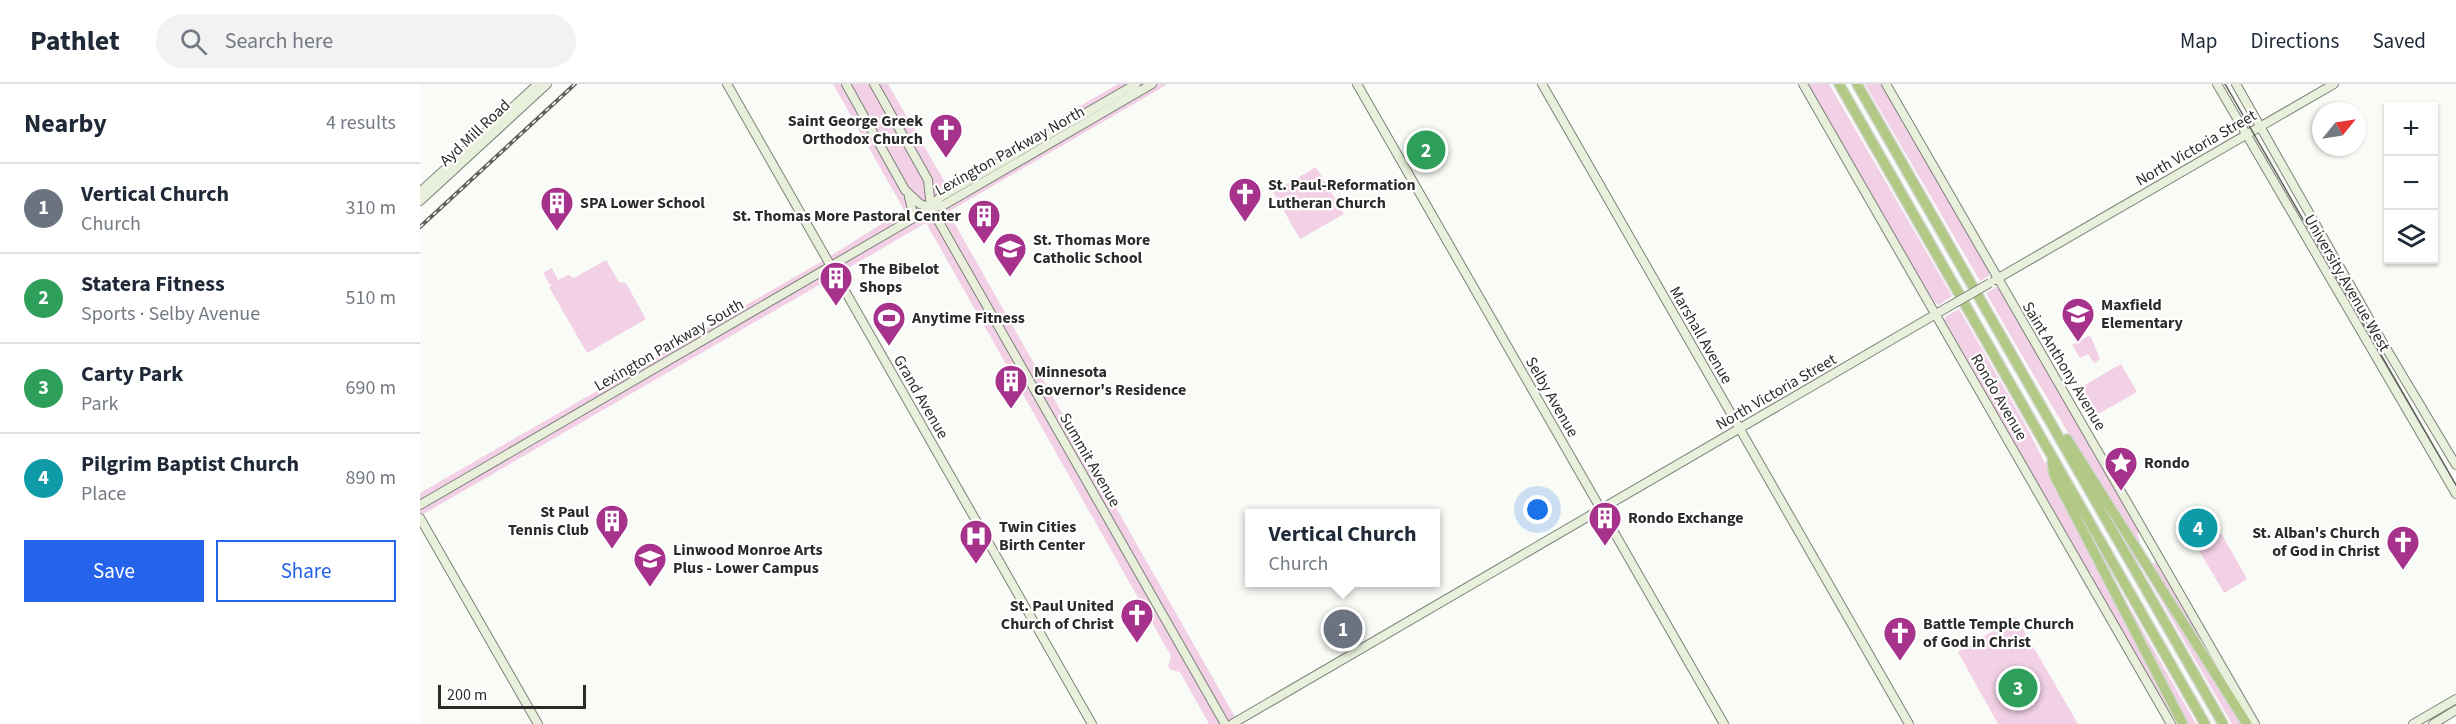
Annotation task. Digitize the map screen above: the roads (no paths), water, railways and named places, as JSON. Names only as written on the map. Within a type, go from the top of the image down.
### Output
[{"type":"highway","points":[[1839,84],[2205,724]]},
{"type":"highway","points":[[1857,84],[2223,724]]},
{"type":"highway","points":[[2013,356],[2247,724]]},
{"type":"highway","points":[[2050,454],[2054,475],[2183,724]]},
{"type":"street","name":"Ayd Mill Road","points":[[420,192],[538,84]]},
{"type":"street","name":"Ayd Mill Road","points":[[420,201],[548,84]]},
{"type":"street","name":"Grand Avenue","points":[[727,84],[1092,724]]},
{"type":"street","name":"Summit Avenue","points":[[846,84],[905,190],[920,204],[931,208]]},
{"type":"street","name":"Summit Avenue","points":[[874,84],[928,180],[931,208],[1225,724]]},
{"type":"street","name":"Lexington Parkway North","points":[[931,208],[939,198],[1136,84]]},
{"type":"street","name":"Lexington Parkway North","points":[[931,208],[944,205],[1152,84]]},
{"type":"street","name":"Selby Avenue","points":[[1357,84],[1724,724]]},
{"type":"street","name":"Marshall Avenue","points":[[1542,84],[1909,724]]},
{"type":"street","name":"Rondo Avenue","points":[[1803,84],[2171,724]]},
{"type":"street","name":"Saint Anthony Avenue","points":[[1886,84],[2254,724]]},
{"type":"street","name":"University Avenue West","points":[[2217,84],[2456,494]]},
{"type":"street","name":"University Avenue West","points":[[2236,84],[2372,324],[2456,465]]},
{"type":"street","name":"North Victoria Street","points":[[1232,724],[2334,84]]},
{"type":"street","points":[[928,180],[941,190],[955,189]]},
{"type":"street","points":[[905,190],[912,209],[905,223]]},
{"type":"street","name":"Lexington Parkway South","points":[[420,505],[931,208]]},
{"type":"street","points":[[420,518],[538,724]]},
{"type":"street","points":[[2413,724],[2456,699]]},
{"type":"street","points":[[2433,724],[2456,710]]},
{"type":"tram line","points":[[2225,84],[2456,485]]},
{"type":"railway","points":[[420,227],[575,84]]},
{"type":"place","name":"Statera Fitness","points":[[1426,150]]},
{"type":"place","name":"Saint George Greek Orthodox Church","points":[[946,159]]},
{"type":"place","name":"St. Paul-Reformation Lutheran Church","points":[[1245,223]]},
{"type":"place","name":"SPA Lower School","points":[[557,232]]},
{"type":"place","name":"St. Thomas More Pastoral Center","points":[[984,245]]},
{"type":"place","name":"St. Thomas More Catholic School","points":[[1010,278]]},
{"type":"place","name":"The Bibelot Shops","points":[[836,307]]},
{"type":"place","name":"Maxfield Elementary","points":[[2078,343]]},
{"type":"place","name":"Anytime Fitness","points":[[889,347]]},
{"type":"place","name":"Minnesota Governor's Residence","points":[[1011,410]]},
{"type":"place","name":"Rondo","points":[[2121,492]]},
{"type":"place","name":"Pilgrim Baptist Church","points":[[2198,528]]},
{"type":"place","name":"Rondo Exchange","points":[[1605,547]]},
{"type":"place","name":"St Paul Tennis Club","points":[[612,550]]},
{"type":"place","name":"Twin Cities Birth Center","points":[[976,565]]},
{"type":"place","name":"St. Alban's Church of God in Christ","points":[[2403,571]]},
{"type":"place","name":"Linwood Monroe Arts Plus - Lower Campus","points":[[650,588]]},
{"type":"place","name":"Vertical Church","points":[[1343,629]]},
{"type":"place","name":"St. Paul United Church of Christ","points":[[1137,644]]},
{"type":"place","name":"Battle Temple Church of God in Christ","points":[[1900,662]]},
{"type":"place","name":"Carty Park","points":[[2018,688]]}]
